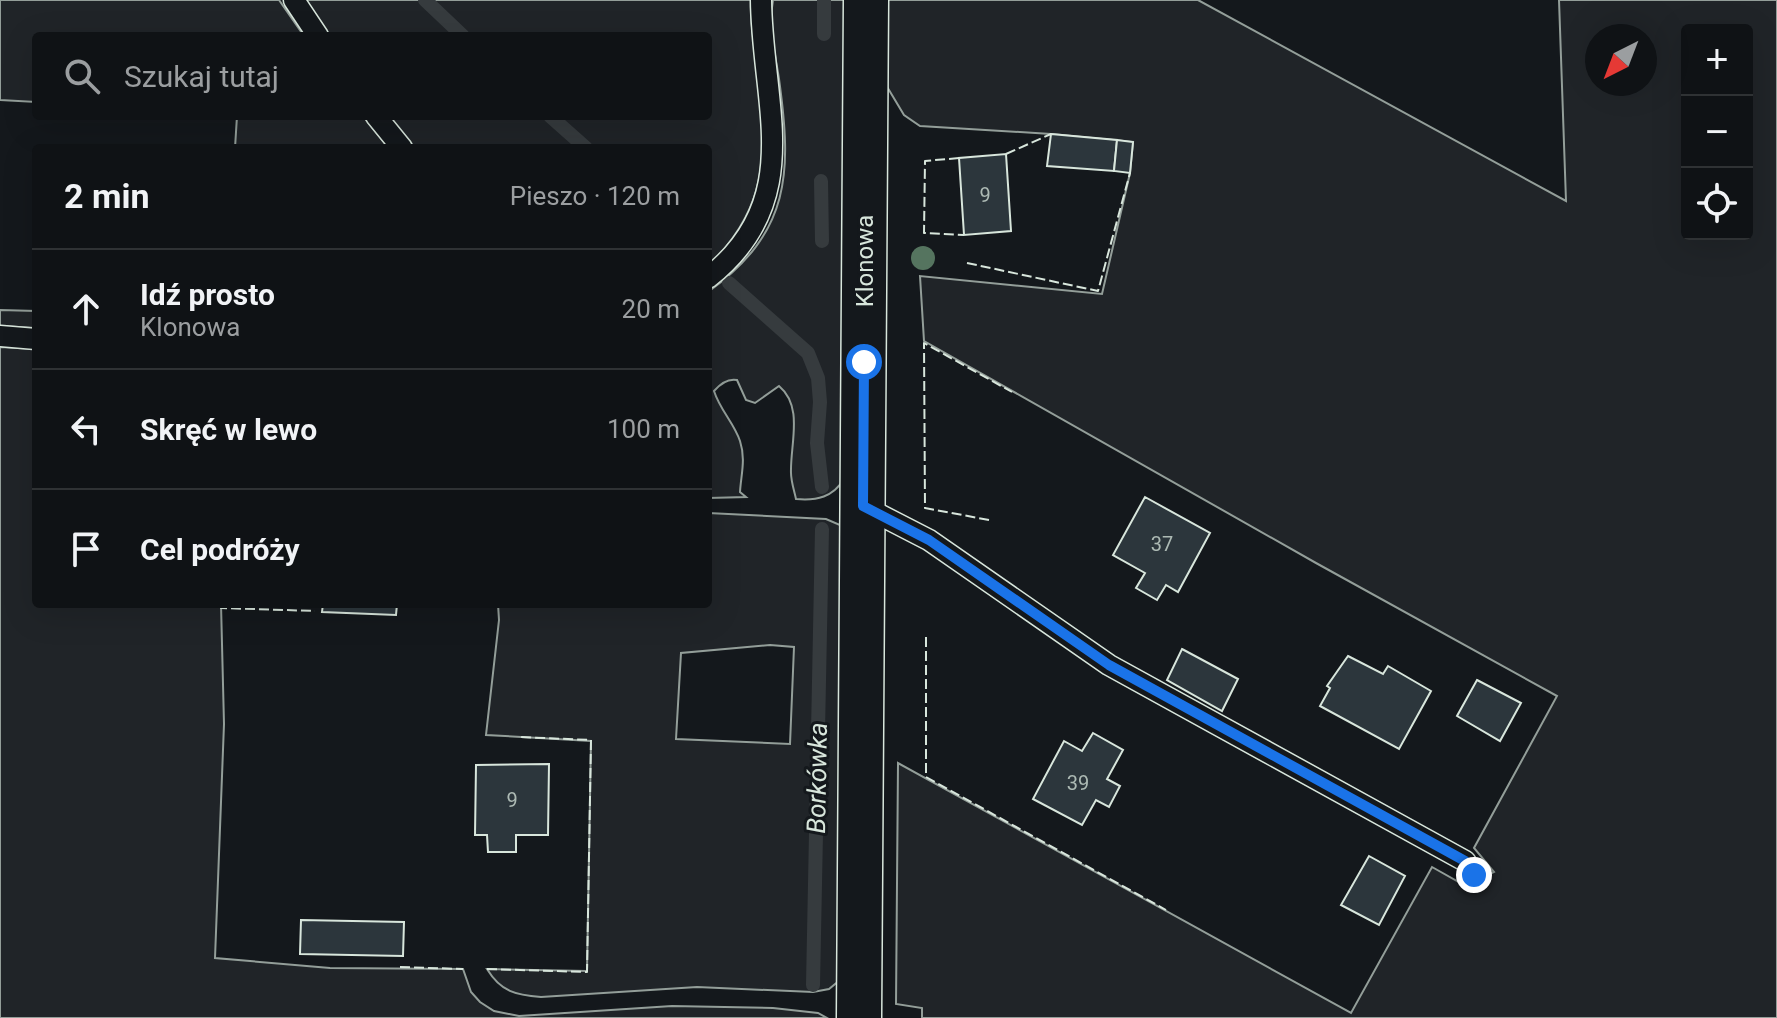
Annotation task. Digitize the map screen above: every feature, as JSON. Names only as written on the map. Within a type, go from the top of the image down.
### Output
[{"type":"street","name":"Klonowa","points":[[859,1018],[866,0]]},
{"type":"lane","points":[[294,0],[315,32]]},
{"type":"lane","points":[[712,274],[746,240],[768,193],[772,162],[772,112],[761,0]]},
{"type":"lane","points":[[379,120],[399,144]]},
{"type":"lane","points":[[0,336],[32,339]]},
{"type":"lane","points":[[863,506],[929,540],[1109,665],[1465,861],[1474,875]]},
{"type":"shaded area","points":[[0,0],[279,0],[301,32],[32,32],[32,102],[0,100]]},
{"type":"shaded area","points":[[304,0],[751,0],[762,142],[756,193],[746,217],[730,242],[712,262],[712,144],[409,144],[391,120],[712,120],[712,32],[325,32]]},
{"type":"shaded area","points":[[773,0],[846,0],[844,479],[835,490],[824,496],[796,499],[791,473],[794,415],[787,395],[779,386],[755,403],[746,400],[737,380],[730,380],[714,391],[740,441],[743,461],[740,492],[746,497],[712,498],[712,289],[756,247],[780,198],[784,172],[783,113]]},
{"type":"shaded area","points":[[886,0],[1198,0],[1566,201],[1559,0],[1777,0],[1777,1018],[922,1018],[922,1008],[896,1004],[898,763],[1351,1013],[1432,867],[1466,886],[1494,872],[1474,848],[1557,696],[924,341],[920,276],[1102,294],[1130,173],[1133,142],[920,126],[904,115],[886,85]]},
{"type":"shaded area","points":[[237,120],[366,120],[386,144],[235,144]]},
{"type":"shaded area","points":[[0,310],[32,311],[32,328],[0,326]]},
{"type":"shaded area","points":[[0,347],[32,349],[32,608],[221,608],[224,724],[215,958],[330,968],[463,969],[471,992],[480,1002],[494,1011],[519,1016],[672,1006],[773,1008],[818,1013],[827,1018],[0,1018]]},
{"type":"shaded area","points":[[712,513],[826,519],[840,525],[844,534],[840,980],[829,989],[813,992],[697,987],[541,997],[510,991],[498,983],[487,969],[587,971],[591,741],[486,735],[498,608],[712,608]],"holes":[[[770,645],[794,647],[790,744],[676,739],[681,653]]]},
{"type":"building","points":[[1051,134],[1117,140],[1114,171],[1047,166]]},
{"type":"building","points":[[1117,140],[1133,142],[1130,173],[1114,171]]},
{"type":"building","points":[[1006,154],[1011,231],[964,235],[959,158]]},
{"type":"building","points":[[1145,497],[1210,533],[1178,592],[1166,585],[1157,600],[1136,588],[1145,573],[1113,555]]},
{"type":"building","points":[[322,608],[397,608],[396,615],[322,612]]},
{"type":"building","points":[[1182,649],[1238,679],[1222,711],[1167,680]]},
{"type":"building","points":[[1348,656],[1383,674],[1388,666],[1431,691],[1399,749],[1320,706],[1330,688],[1327,686]]},
{"type":"building","points":[[1477,680],[1521,703],[1500,741],[1457,716]]},
{"type":"building","points":[[1093,733],[1123,750],[1107,779],[1120,786],[1109,807],[1096,800],[1082,825],[1033,799],[1064,741],[1082,751]]},
{"type":"building","points":[[549,764],[548,835],[516,835],[516,852],[488,852],[487,835],[475,835],[476,765]]},
{"type":"building","points":[[1369,856],[1405,876],[1379,925],[1341,905]]},
{"type":"building","points":[[301,920],[404,922],[403,956],[300,954]]},
{"type":"waterway","name":"Borkówka","points":[[425,0],[459,32]]},
{"type":"waterway","points":[[824,0],[824,34]]},
{"type":"waterway","name":"Borkówka","points":[[554,120],[582,144]]},
{"type":"waterway","points":[[821,181],[822,241]]},
{"type":"waterway","name":"Borkówka","points":[[729,283],[808,353],[818,378],[817,443],[822,487]]},
{"type":"waterway","name":"Borkówka","points":[[813,985],[822,529]]},
{"type":"fence","points":[[1006,154],[1051,134]]},
{"type":"fence","points":[[959,158],[925,161],[924,233],[964,235]]},
{"type":"fence","points":[[967,263],[1098,291],[1130,173]]},
{"type":"fence","points":[[989,520],[925,508],[924,343],[1012,392]]},
{"type":"fence","points":[[221,608],[315,611]]},
{"type":"fence","points":[[926,637],[926,777],[1166,910]]},
{"type":"fence","points":[[487,969],[587,972],[591,740],[519,737]]},
{"type":"fence","points":[[400,967],[463,969]]},
{"type":"route","points":[[864,362],[863,506],[929,540],[1109,665],[1465,861],[1474,875]]}]
